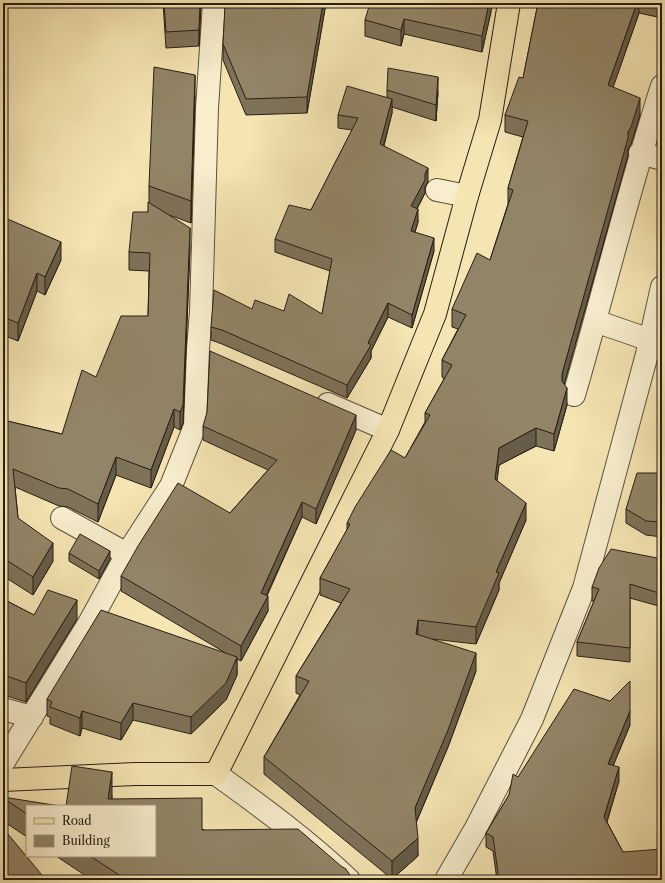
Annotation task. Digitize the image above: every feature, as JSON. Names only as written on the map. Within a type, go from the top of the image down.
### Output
[{"type":"main road","points":[[3,780],[135,774],[216,774],[388,430],[435,314],[467,196],[490,120],[508,3]]},
{"type":"street","points":[[3,763],[88,625],[127,554],[171,486],[195,426],[206,352],[201,312],[207,108],[214,3]]},
{"type":"street","points":[[574,395],[600,323],[650,156],[662,86]]},
{"type":"street","points":[[437,190],[467,196]]},
{"type":"street","points":[[446,880],[476,828],[532,719],[584,588],[645,338],[662,287]]},
{"type":"street","points":[[600,323],[645,338]]},
{"type":"street","points":[[310,396],[388,430]]},
{"type":"street","points":[[62,518],[127,554]]},
{"type":"street","points":[[3,709],[32,717]]},
{"type":"street","points":[[216,774],[268,811],[331,863],[349,880]]},
{"type":"building","points":[[164,3],[200,3],[199,30],[166,32]]},
{"type":"building","points":[[278,3],[323,3],[307,97],[246,99],[223,44],[225,5],[277,8]]},
{"type":"building","points":[[370,3],[489,3],[482,36],[404,19],[401,30],[365,20]]},
{"type":"building","points":[[538,3],[637,3],[608,85],[640,98],[628,132],[628,138],[562,374],[562,381],[567,388],[554,434],[536,428],[499,448],[495,479],[526,503],[496,572],[499,573],[476,627],[418,620],[416,634],[476,653],[448,730],[415,808],[418,838],[392,861],[264,757],[309,681],[296,676],[350,589],[320,578],[350,524],[347,523],[355,507],[391,450],[405,458],[430,415],[425,413],[452,365],[442,360],[466,315],[452,309],[477,253],[490,260],[513,190],[508,188],[528,121],[505,115],[519,77],[523,78]]},
{"type":"building","points":[[154,67],[195,75],[191,201],[149,186]]},
{"type":"building","points":[[388,68],[438,77],[436,105],[387,90]]},
{"type":"building","points":[[347,86],[392,99],[380,144],[428,168],[425,174],[425,180],[411,206],[418,209],[411,231],[434,238],[412,315],[388,303],[368,343],[371,345],[347,385],[222,330],[211,327],[214,290],[252,309],[255,300],[284,311],[289,294],[322,314],[332,259],[275,239],[289,205],[311,210],[358,118],[338,115]]},
{"type":"building","points":[[148,202],[190,228],[183,405],[180,412],[174,409],[151,470],[116,457],[98,504],[68,489],[59,488],[13,469],[18,518],[53,543],[33,577],[3,558],[3,420],[62,434],[82,370],[96,377],[121,316],[148,316],[150,253],[129,252],[133,212],[148,212]]},
{"type":"building","points":[[3,217],[61,242],[45,277],[37,273],[18,323],[3,317]]},
{"type":"building","points":[[210,351],[356,415],[316,509],[302,502],[261,593],[268,596],[241,646],[121,576],[178,483],[230,513],[277,460],[203,426],[207,412]]},
{"type":"building","points":[[637,473],[662,473],[662,522],[646,521],[626,509]]},
{"type":"building","points":[[80,534],[110,551],[99,571],[69,553]]},
{"type":"building","points":[[611,549],[662,559],[662,594],[630,584],[630,648],[577,642],[599,589],[592,587],[599,568]]},
{"type":"building","points":[[48,590],[77,600],[26,683],[7,676],[3,678],[3,599],[34,615]]},
{"type":"building","points":[[101,610],[237,657],[226,683],[191,717],[133,703],[121,723],[82,711],[80,718],[50,707],[52,702],[47,699]]},
{"type":"building","points":[[630,681],[630,711],[608,764],[619,767],[604,817],[623,852],[662,849],[662,880],[499,880],[493,837],[486,833],[509,795],[513,774],[518,777],[574,689],[610,701]]},
{"type":"building","points":[[72,766],[112,772],[108,799],[202,798],[202,830],[298,829],[346,869],[353,880],[127,880],[92,857],[156,857],[156,805],[66,805]]},
{"type":"building","points":[[3,798],[54,805],[26,805],[26,813]]},
{"type":"building","points":[[3,828],[46,880],[3,880]]}]
